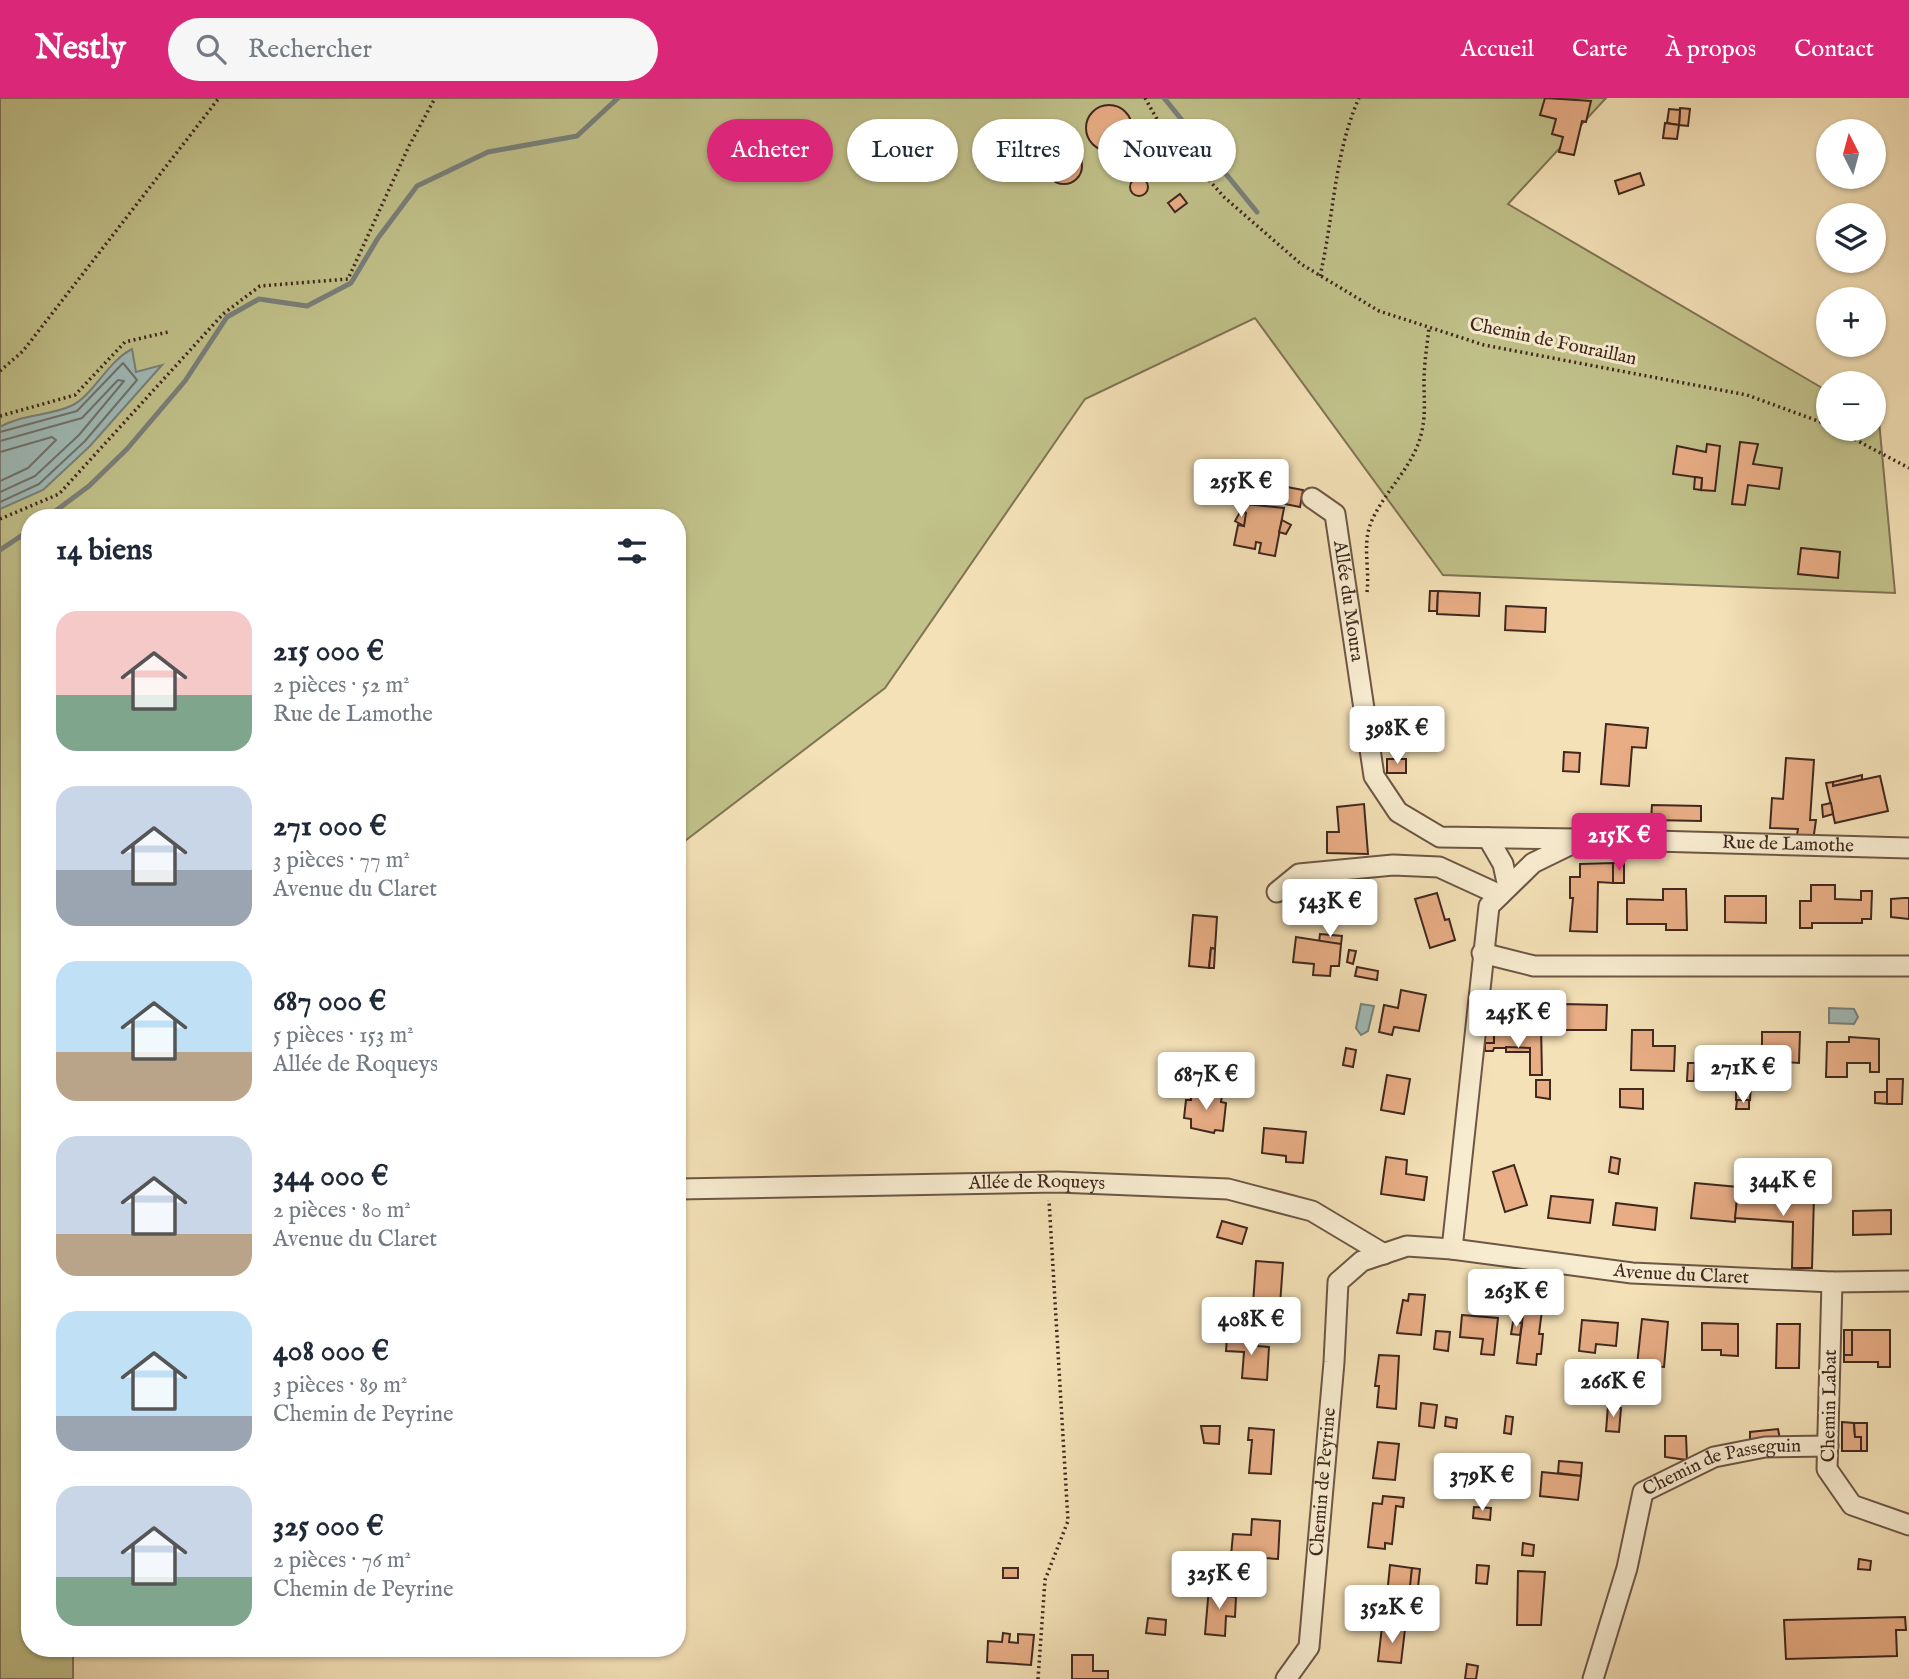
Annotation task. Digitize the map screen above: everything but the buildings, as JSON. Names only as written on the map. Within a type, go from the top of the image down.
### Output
[{"type":"street","name":"Allée du Moura","points":[[1312,498],[1335,514],[1374,776],[1398,811],[1440,837],[1582,839]]},
{"type":"street","points":[[1277,892],[1300,874],[1393,865],[1439,867],[1504,891],[1503,864],[1488,838]]},
{"type":"street","name":"Rue de Lamothe","points":[[1452,1249],[1489,906],[1533,863],[1582,839],[1909,848]]},
{"type":"street","points":[[1482,953],[1534,966],[1909,966]]},
{"type":"street","name":"Allée de Roqueys","points":[[686,1189],[1058,1182],[1228,1189],[1312,1211],[1384,1254]]},
{"type":"street","name":"Avenue du Claret","points":[[1334,1362],[1338,1282],[1362,1261],[1407,1247],[1452,1249],[1632,1273],[1832,1282],[1909,1281]]},
{"type":"street","name":"Chemin Labat","points":[[1832,1282],[1827,1469],[1853,1505],[1909,1525]]},
{"type":"street","name":"Chemin de Peyrine","points":[[1286,1679],[1309,1647],[1334,1362]]},
{"type":"street","name":"Chemin de Passeguin","points":[[1593,1679],[1627,1568],[1643,1492],[1714,1457],[1765,1447],[1828,1446]]},
{"type":"path","points":[[0,371],[23,351],[219,98]]},
{"type":"path","points":[[24,509],[59,494],[223,314],[260,286],[348,279],[409,146],[435,98]]},
{"type":"path","name":"Chemin de Fouraillan","points":[[1145,98],[1161,126],[1224,197],[1320,276],[1379,311],[1484,345],[1747,395],[1816,420]]},
{"type":"path","points":[[1320,276],[1331,230],[1337,170],[1346,127],[1359,98]]},
{"type":"path","points":[[1349,610],[1366,597],[1369,574],[1365,546],[1372,520],[1412,458],[1420,437],[1426,413],[1424,380],[1429,328]]},
{"type":"path","points":[[0,416],[75,395],[125,342],[168,332]]},
{"type":"path","points":[[1858,441],[1909,468]]},
{"type":"path","points":[[0,519],[21,510]]},
{"type":"path","points":[[1038,1679],[1045,1580],[1068,1521],[1049,1200],[1058,1182]]},
{"type":"green space","points":[[0,98],[1606,98],[1508,204],[1816,384],[1816,441],[1881,441],[1895,593],[1443,575],[1255,318],[1085,399],[885,688],[686,840],[686,509],[21,509],[21,1657],[73,1657],[73,1679],[0,1679]]},
{"type":"water","points":[[132,349],[136,372],[162,365],[90,446],[43,490],[0,509],[0,427],[73,405],[88,393],[115,362]]},
{"type":"water","points":[[1361,1004],[1374,1006],[1368,1031],[1361,1035],[1356,1028]]},
{"type":"water","points":[[1829,1008],[1854,1009],[1858,1017],[1854,1024],[1829,1023]]},
{"type":"waterway","points":[[58,509],[89,486],[127,449],[185,381],[227,317],[259,299],[307,306],[351,283],[378,238],[417,186],[488,152],[577,136],[618,98]]},
{"type":"waterway","points":[[1164,98],[1257,212]]},
{"type":"waterway","points":[[0,550],[21,536]]}]
